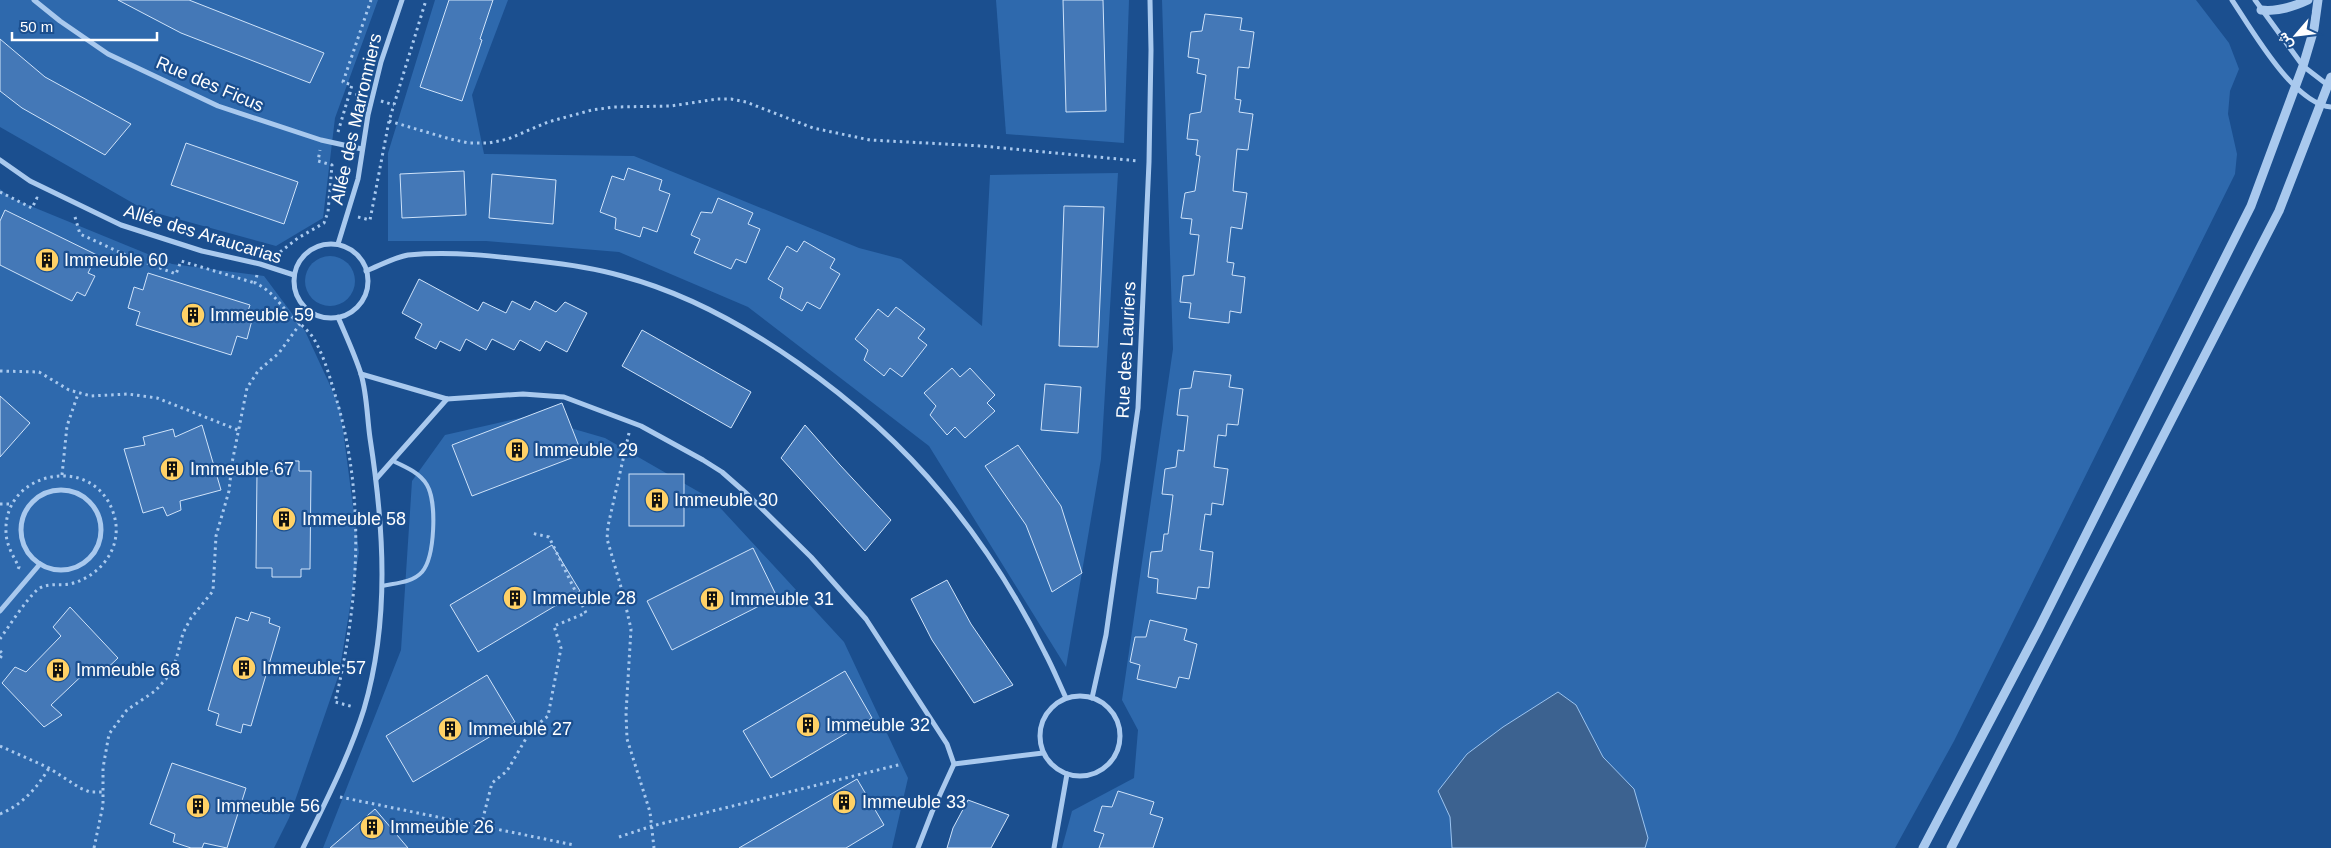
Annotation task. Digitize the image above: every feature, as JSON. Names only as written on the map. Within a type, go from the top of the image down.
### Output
[{"type":"street","name":"Rue des Ficus","points":[[34,0],[60,21],[108,54],[218,106],[321,140],[362,149]]},
{"type":"street","name":"Allée des Marronniers","points":[[338,244],[358,179],[362,149],[381,62],[402,0]]},
{"type":"street","name":"Rue des Lauriers","points":[[1092,698],[1106,635],[1138,408],[1149,162],[1152,50],[1150,0]]},
{"type":"street","points":[[2232,0],[2265,50],[2295,88],[2320,106],[2331,106]]},
{"type":"street","points":[[1951,848],[2279,211],[2330,84],[2303,66],[2255,0]]},
{"type":"street","points":[[2261,10],[2270,11],[2286,8],[2308,0]]},
{"type":"street","points":[[1923,848],[2034,637],[2251,206],[2303,66],[2314,29],[2318,0]]},
{"type":"street","name":"Allée des Araucarias","points":[[0,160],[30,181],[121,225],[202,251],[260,264],[294,275]]},
{"type":"street","points":[[338,244],[346,247],[359,256],[366,271],[368,283],[362,300],[350,313],[338,317],[325,318],[308,310],[296,294],[294,275],[298,263],[306,252],[318,246],[338,244]]},
{"type":"street","points":[[366,271],[406,255],[453,254],[482,255],[585,268],[622,276],[664,290],[705,308],[763,341],[808,372],[869,420],[919,467],[944,496],[982,547],[1014,597],[1046,654],[1066,698]]},
{"type":"street","points":[[303,848],[345,761],[364,709],[377,648],[382,586],[383,549],[376,479],[361,374],[338,317]]},
{"type":"street","points":[[361,374],[447,399],[523,394],[564,397],[632,422],[678,444],[722,472],[811,557],[866,619],[940,732],[954,764],[918,848]]},
{"type":"street","points":[[376,479],[447,399]]},
{"type":"street","points":[[63,490],[82,496],[96,510],[100,522],[101,536],[94,554],[78,566],[66,570],[53,569],[40,564],[30,555],[24,544],[21,531],[26,512],[38,497],[50,491],[63,490]]},
{"type":"street","points":[[0,611],[40,564]]},
{"type":"street","points":[[1079,696],[1092,698],[1109,708],[1116,719],[1120,732],[1117,752],[1105,768],[1094,774],[1080,777],[1067,774],[1053,766],[1043,753],[1040,741],[1041,723],[1051,708],[1066,698],[1079,696]]},
{"type":"street","points":[[954,764],[1043,753]]},
{"type":"street","points":[[1054,848],[1067,774]]},
{"type":"lane","points":[[382,586],[409,581],[421,573],[426,566],[431,547],[431,494],[423,480],[413,470],[393,461]]},
{"type":"path","points":[[254,282],[262,256],[279,254],[298,238],[324,223],[328,212],[332,165],[318,161],[322,133],[337,136],[352,85],[344,82],[371,0]]},
{"type":"path","points":[[328,212],[370,220],[388,121],[426,0]]},
{"type":"path","points":[[388,121],[450,139],[469,143],[489,143],[508,139],[548,122],[592,110],[671,106],[717,99],[731,99],[746,102],[813,128],[870,140],[982,146],[1149,162]]},
{"type":"path","points":[[0,192],[32,208],[37,198],[45,201]]},
{"type":"path","points":[[67,212],[75,215],[80,234],[152,265],[176,274],[181,261],[254,282],[267,288],[314,338],[329,375],[347,441],[353,481],[356,567],[350,632],[335,702],[364,709]]},
{"type":"path","points":[[94,848],[104,792],[103,768],[106,742],[114,725],[126,710],[156,690],[166,679],[176,660],[183,633],[191,618],[213,591],[216,536],[229,491],[244,399],[252,378],[279,353],[300,324]]},
{"type":"path","points":[[0,371],[39,372],[78,394],[90,396],[128,394],[157,398],[238,430]]},
{"type":"path","points":[[62,475],[67,426],[78,394]]},
{"type":"path","points":[[632,422],[608,526],[607,539],[631,629],[626,713],[628,738],[650,812],[654,848]]},
{"type":"path","points":[[0,639],[37,590],[48,585],[68,584],[91,576],[100,568],[112,549],[115,538],[114,515],[105,494],[88,481],[62,475],[35,482],[26,488],[12,504],[6,522],[9,547],[19,567],[15,574]]},
{"type":"path","points":[[0,504],[12,504]]},
{"type":"path","points":[[481,826],[492,783],[506,772],[532,730],[548,716],[561,648],[554,626],[586,613],[549,538],[531,533]]},
{"type":"path","points":[[0,651],[3,654],[0,658]]},
{"type":"path","points":[[0,746],[50,768],[80,788],[90,792],[104,792]]},
{"type":"path","points":[[619,837],[652,826],[902,764]]},
{"type":"path","points":[[0,814],[14,807],[30,794],[50,768]]},
{"type":"path","points":[[329,795],[574,845]]},
{"type":"shaded area","points":[[0,0],[378,0],[335,118],[323,218],[276,246],[145,210],[0,127]]},
{"type":"shaded area","points":[[435,0],[508,0],[472,95],[484,154],[634,156],[859,248],[901,259],[982,326],[990,175],[1118,173],[1101,459],[1066,667],[929,446],[748,307],[619,252],[486,241],[388,241],[388,153]]},
{"type":"shaded area","points":[[996,0],[1129,0],[1124,143],[1006,134]]},
{"type":"shaded area","points":[[1162,0],[2196,0],[2229,43],[2239,69],[2230,91],[2228,114],[2237,154],[2235,174],[1954,741],[1895,848],[1062,848],[1072,811],[1134,778],[1138,730],[1122,700],[1173,349]]},
{"type":"shaded area","points":[[0,189],[11,198],[172,264],[264,276],[305,331],[340,407],[359,552],[339,674],[289,818],[274,848],[0,848]]},
{"type":"shaded area","points":[[330,256],[339,258],[350,267],[355,281],[353,290],[344,301],[330,306],[321,304],[310,295],[305,281],[307,272],[316,261]]},
{"type":"shaded area","points":[[529,416],[605,438],[713,500],[844,642],[908,778],[892,848],[323,848],[401,650],[412,481],[445,435]]},
{"type":"shaded area","points":[[1558,692],[1576,705],[1603,757],[1634,789],[1648,838],[1645,848],[1452,848],[1450,817],[1438,791],[1467,754],[1503,727]]},
{"type":"building","points":[[118,0],[189,0],[324,53],[310,83],[181,33]]},
{"type":"building","points":[[449,0],[493,0],[462,101],[420,87]]},
{"type":"building","points":[[1063,0],[1103,0],[1106,111],[1066,112]]},
{"type":"building","points":[[1205,14],[1242,18],[1240,30],[1254,32],[1249,68],[1238,67],[1235,99],[1241,100],[1239,112],[1253,114],[1248,150],[1237,149],[1233,191],[1247,193],[1242,229],[1231,227],[1227,262],[1234,263],[1232,275],[1245,277],[1241,313],[1230,311],[1229,323],[1189,318],[1191,303],[1180,302],[1183,276],[1194,275],[1199,235],[1190,234],[1192,219],[1181,218],[1185,193],[1195,191],[1200,156],[1196,155],[1198,140],[1187,139],[1190,114],[1201,112],[1206,75],[1197,73],[1199,59],[1188,57],[1191,32],[1202,31]]},
{"type":"building","points":[[0,39],[45,77],[131,124],[105,155],[22,108],[0,91]]},
{"type":"building","points":[[186,143],[298,182],[284,224],[171,185]]},
{"type":"building","points":[[628,168],[662,180],[659,190],[670,194],[657,232],[643,227],[640,237],[615,229],[616,218],[600,212],[612,176],[624,180]]},
{"type":"building","points":[[464,171],[466,215],[402,218],[400,174]]},
{"type":"building","points":[[492,174],[556,180],[553,224],[489,218]]},
{"type":"building","points":[[718,198],[753,213],[748,224],[760,229],[746,263],[736,259],[731,269],[694,253],[700,239],[691,235],[701,212],[712,213]]},
{"type":"building","points":[[1064,206],[1104,207],[1098,347],[1059,346]]},
{"type":"building","name":"Immeuble 60","points":[[5,210],[97,255],[88,273],[95,276],[85,296],[77,292],[72,301],[0,265],[0,221]]},
{"type":"building","points":[[804,241],[835,259],[830,268],[840,274],[820,309],[807,302],[802,311],[780,298],[783,288],[768,279],[787,246],[797,252]]},
{"type":"building","name":"Immeuble 59","points":[[148,273],[250,305],[246,317],[252,320],[247,339],[237,336],[231,355],[136,325],[140,312],[128,308],[134,287],[143,290]]},
{"type":"building","points":[[419,279],[478,311],[483,302],[506,313],[512,301],[530,310],[535,301],[556,312],[565,302],[587,313],[567,352],[546,341],[540,351],[520,340],[514,350],[492,339],[486,350],[466,339],[460,351],[440,341],[436,349],[415,338],[422,324],[402,313]]},
{"type":"building","points":[[896,307],[925,329],[918,338],[927,345],[902,377],[890,368],[884,376],[864,360],[868,350],[855,339],[878,309],[888,317]]},
{"type":"building","points":[[642,330],[751,392],[731,428],[622,366]]},
{"type":"building","points":[[952,368],[960,377],[970,368],[995,395],[987,403],[995,411],[965,438],[955,427],[947,435],[930,415],[936,406],[924,393]]},
{"type":"building","points":[[1194,371],[1231,375],[1229,387],[1243,389],[1238,425],[1227,424],[1226,436],[1218,435],[1214,467],[1228,469],[1223,505],[1212,503],[1211,515],[1205,514],[1200,550],[1213,552],[1209,588],[1198,587],[1196,599],[1157,593],[1158,579],[1148,577],[1151,552],[1162,551],[1164,534],[1168,534],[1173,495],[1162,494],[1165,469],[1176,467],[1178,450],[1184,451],[1188,416],[1177,415],[1180,389],[1191,388]]},
{"type":"building","points":[[1045,384],[1081,387],[1078,433],[1041,430]]},
{"type":"building","points":[[0,396],[30,423],[0,457]]},
{"type":"building","name":"Immeuble 29","points":[[562,403],[582,454],[472,496],[452,445]]},
{"type":"building","name":"Immeuble 67","points":[[202,425],[221,490],[180,501],[181,510],[167,516],[163,507],[143,513],[124,449],[145,445],[143,437],[173,429],[175,437]]},
{"type":"building","points":[[805,425],[891,520],[865,551],[781,458]]},
{"type":"building","points":[[1018,445],[1061,506],[1082,573],[1052,592],[1026,525],[985,466]]},
{"type":"building","name":"Immeuble 58","points":[[277,461],[299,461],[299,471],[311,471],[310,569],[301,569],[301,577],[272,577],[272,568],[256,568],[257,471],[276,471]]},
{"type":"building","name":"Immeuble 30","points":[[629,474],[684,474],[684,526],[629,526]]},
{"type":"building","name":"Immeuble 28","points":[[552,545],[580,591],[478,652],[450,605]]},
{"type":"building","name":"Immeuble 31","points":[[753,548],[777,597],[672,650],[647,601]]},
{"type":"building","points":[[947,580],[971,624],[1013,685],[974,703],[932,640],[911,599]]},
{"type":"building","name":"Immeuble 68","points":[[70,607],[118,658],[100,675],[91,667],[51,705],[62,715],[44,727],[2,683],[15,667],[26,672],[61,636],[53,627]]},
{"type":"building","name":"Immeuble 57","points":[[251,612],[270,618],[269,623],[280,627],[251,726],[243,724],[241,733],[216,725],[219,714],[208,710],[236,617],[248,621]]},
{"type":"building","points":[[1150,620],[1187,629],[1184,640],[1197,644],[1189,679],[1179,677],[1176,688],[1137,679],[1140,665],[1130,662],[1135,637],[1146,637]]},
{"type":"building","name":"Immeuble 32","points":[[845,671],[872,718],[771,778],[743,731]]},
{"type":"building","name":"Immeuble 27","points":[[487,675],[515,722],[413,782],[386,736]]},
{"type":"building","name":"Immeuble 56","points":[[172,763],[246,788],[227,848],[204,843],[202,848],[191,848],[173,842],[175,834],[150,824]]},
{"type":"building","name":"Immeuble 33","points":[[857,779],[884,825],[846,848],[739,848]]},
{"type":"building","points":[[1118,791],[1154,802],[1150,814],[1163,818],[1153,848],[1099,848],[1104,834],[1094,831],[1102,806],[1112,807]]},
{"type":"building","points":[[968,800],[1009,815],[991,848],[947,848],[953,828]]},
{"type":"building","name":"Immeuble 26","points":[[375,809],[408,848],[330,848]]},
{"type":"place","name":"Immeuble 60","points":[[47,260]]},
{"type":"place","name":"Immeuble 59","points":[[193,315]]},
{"type":"place","name":"Immeuble 29","points":[[517,450]]},
{"type":"place","name":"Immeuble 67","points":[[172,469]]},
{"type":"place","name":"Immeuble 30","points":[[657,500]]},
{"type":"place","name":"Immeuble 58","points":[[284,519]]},
{"type":"place","name":"Immeuble 28","points":[[515,598]]},
{"type":"place","name":"Immeuble 31","points":[[712,599]]},
{"type":"place","name":"Immeuble 57","points":[[244,668]]},
{"type":"place","name":"Immeuble 68","points":[[58,670]]},
{"type":"place","name":"Immeuble 32","points":[[808,725]]},
{"type":"place","name":"Immeuble 27","points":[[450,729]]},
{"type":"place","name":"Immeuble 33","points":[[844,802]]},
{"type":"place","name":"Immeuble 56","points":[[198,806]]},
{"type":"place","name":"Immeuble 26","points":[[372,827]]}]
